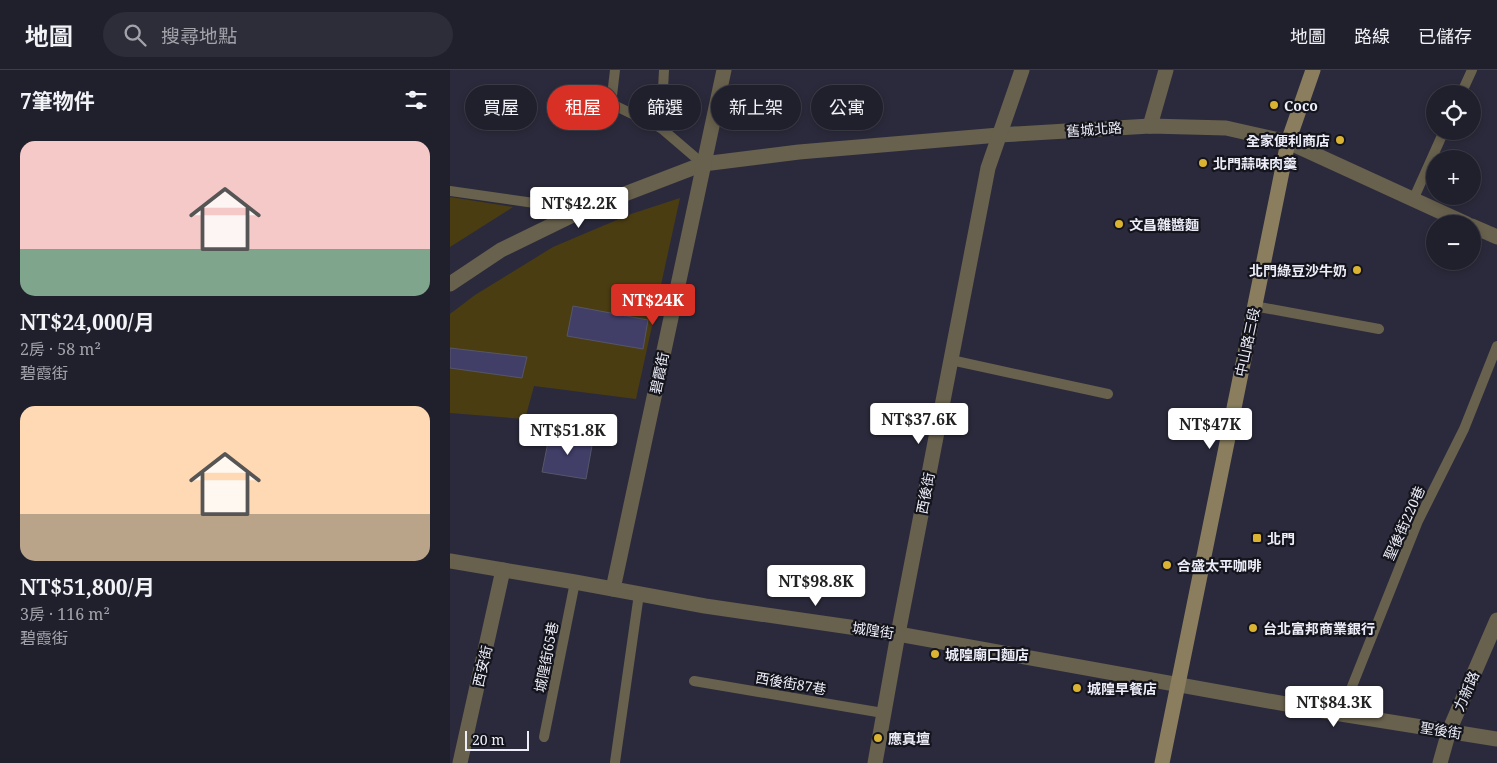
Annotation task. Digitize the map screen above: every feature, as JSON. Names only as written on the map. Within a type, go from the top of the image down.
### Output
[{"type":"street","name":"碧霞街","points":[[613,589],[724,70]]},
{"type":"street","name":"西後街","points":[[875,763],[988,168],[1022,70]]},
{"type":"street","points":[[1150,126],[1166,70]]},
{"type":"street","name":"中山路三段","points":[[1162,763],[1288,142],[1313,70]]},
{"type":"street","name":"舊城北路","points":[[450,284],[501,250],[583,210],[703,164],[800,152],[998,135],[1150,126],[1226,128],[1288,142],[1447,215]]},
{"type":"street","points":[[1481,230],[1497,237]]},
{"type":"street","name":"城隍街","points":[[450,561],[706,606],[898,634],[1177,684]]},
{"type":"street","name":"西安街","points":[[460,763],[503,570]]},
{"type":"street","name":"力新路","points":[[1440,763],[1449,731],[1496,625]]},
{"type":"street","name":"聖後街","points":[[1177,684],[1341,714],[1497,739]]},
{"type":"lane","points":[[613,85],[615,70]]},
{"type":"lane","points":[[663,85],[664,70]]},
{"type":"lane","points":[[1465,85],[1472,70]]},
{"type":"lane","points":[[663,130],[703,164]]},
{"type":"lane","points":[[1413,200],[1440,140]]},
{"type":"lane","points":[[450,191],[583,210]]},
{"type":"lane","points":[[1254,306],[1379,329]]},
{"type":"lane","name":"聖後街220巷","points":[[1341,714],[1418,521],[1464,429],[1497,346]]},
{"type":"lane","points":[[951,360],[1108,394]]},
{"type":"lane","name":"城隍街65巷","points":[[544,737],[575,582]]},
{"type":"lane","points":[[615,762],[639,594]]},
{"type":"lane","name":"西後街87巷","points":[[694,681],[884,713]]},
{"type":"shaded area","points":[[450,197],[513,207],[450,247]]},
{"type":"shaded area","points":[[680,198],[636,399],[534,386],[525,419],[450,413],[450,314],[475,295],[553,247],[631,214]]},
{"type":"building","points":[[573,306],[648,320],[643,349],[567,336]]},
{"type":"building","points":[[450,348],[527,357],[522,378],[450,368]]},
{"type":"building","points":[[550,432],[593,440],[586,479],[542,472]]},
{"type":"place","name":"Coco","points":[[1274,105]]},
{"type":"place","name":"全家便利商店","points":[[1340,140]]},
{"type":"place","name":"北門蒜味肉羹","points":[[1203,163]]},
{"type":"place","name":"文昌雜醬麵","points":[[1119,224]]},
{"type":"place","name":"北門綠豆沙牛奶","points":[[1357,270]]},
{"type":"place","name":"北門","points":[[1257,538]]},
{"type":"place","name":"合盛太平咖啡","points":[[1167,565]]},
{"type":"place","name":"台北富邦商業銀行","points":[[1253,628]]},
{"type":"place","name":"城隍廟口麵店","points":[[935,654]]},
{"type":"place","name":"城隍早餐店","points":[[1077,688]]},
{"type":"place","name":"應真壇","points":[[878,738]]}]
